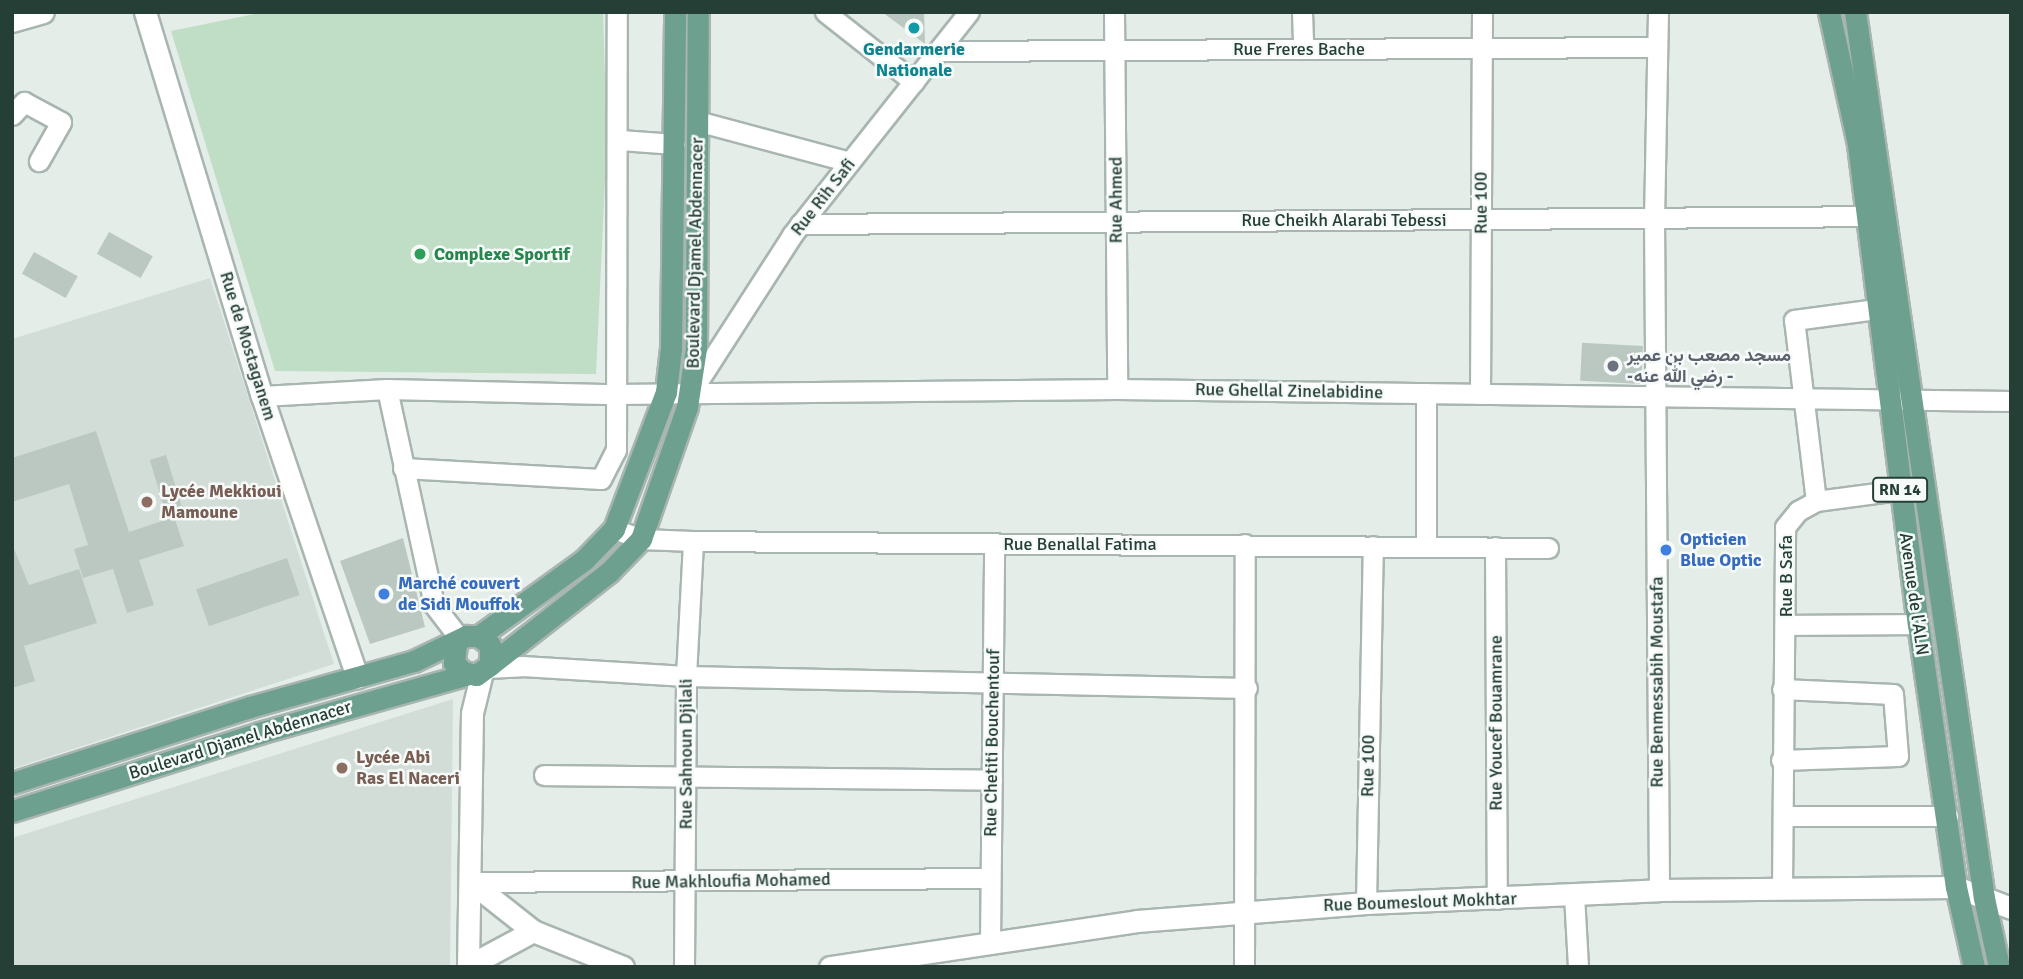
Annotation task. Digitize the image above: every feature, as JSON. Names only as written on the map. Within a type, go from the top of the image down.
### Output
[{"type":"main road","name":"Boulevard Djamel Abdennacer","points":[[12,783],[250,707],[425,658],[465,639],[584,560],[614,529],[666,392],[675,144],[675,12]]},
{"type":"main road","name":"Boulevard Djamel Abdennacer","points":[[12,811],[259,733],[474,671],[609,572],[641,539],[691,392],[696,348],[698,12]]},
{"type":"main road","name":"Avenue de l'ALN","points":[[1829,12],[1849,91],[1918,624],[1948,816],[1956,887],[1974,967]]},
{"type":"main road","name":"Avenue de l'ALN","points":[[1855,12],[1887,216],[1984,898],[1998,967]]},
{"type":"main road","points":[[465,639],[490,645],[474,671],[452,656],[465,639]]},
{"type":"main road","points":[[250,707],[247,720],[259,733]]},
{"type":"main road","points":[[200,723],[198,734],[208,749]]},
{"type":"main road","points":[[149,739],[160,749],[160,764]]},
{"type":"main road","points":[[44,772],[56,786],[52,799]]},
{"type":"street","points":[[12,21],[43,12]]},
{"type":"street","name":"Rue de Mostaganem","points":[[145,12],[262,396],[357,677]]},
{"type":"street","points":[[403,468],[601,478],[616,450],[620,139],[617,12]]},
{"type":"street","points":[[825,12],[914,82]]},
{"type":"street","name":"Rue Rih Safi","points":[[691,392],[800,224],[969,12]]},
{"type":"street","name":"Rue Ahmed","points":[[1114,12],[1117,389]]},
{"type":"street","points":[[1303,12],[1303,49]]},
{"type":"street","name":"Rue 100","points":[[1480,394],[1482,12]]},
{"type":"street","name":"Rue Benmessabih Moustafa","points":[[1658,12],[1654,218],[1659,890]]},
{"type":"street","name":"Rue Freres Bache","points":[[940,51],[1657,47]]},
{"type":"street","points":[[12,115],[24,102],[61,122],[39,161]]},
{"type":"street","points":[[697,121],[850,162]]},
{"type":"street","points":[[620,139],[675,144]]},
{"type":"street","name":"Rue Cheikh Alarabi Tebessi","points":[[800,224],[1887,216]]},
{"type":"street","points":[[1876,309],[1794,320],[1806,399],[1816,501],[1900,490]]},
{"type":"street","points":[[387,389],[434,605],[465,639]]},
{"type":"street","name":"Rue Ghellal Zinelabidine","points":[[262,396],[387,389],[615,394],[1117,389],[2011,401]]},
{"type":"street","points":[[1426,393],[1426,547]]},
{"type":"street","name":"Rue B Safa","points":[[1782,888],[1785,527],[1798,510],[1816,501]]},
{"type":"street","name":"Rue Benallal Fatima","points":[[614,529],[641,539],[693,541],[1548,548]]},
{"type":"street","name":"Rue Sahnoun Djilali","points":[[684,967],[686,676],[693,541]]},
{"type":"street","name":"Rue Chetiti Bouchentouf","points":[[990,943],[994,543]]},
{"type":"street","points":[[1244,967],[1242,912],[1247,688],[1245,544]]},
{"type":"street","name":"Rue 100","points":[[1366,903],[1373,546]]},
{"type":"street","name":"Rue Youcef Bouamrane","points":[[1495,547],[1497,899]]},
{"type":"street","points":[[1785,625],[1918,624]]},
{"type":"street","points":[[468,966],[474,671],[522,666],[686,676],[1247,688]]},
{"type":"street","points":[[1782,690],[1893,694],[1898,756],[1782,760]]},
{"type":"street","points":[[544,775],[992,780]]},
{"type":"street","points":[[1783,816],[1948,816]]},
{"type":"street","name":"Rue Makhloufia Mohamed","points":[[471,881],[685,882],[990,878]]},
{"type":"street","points":[[471,881],[533,931],[623,967]]},
{"type":"street","name":"Rue Boumeslout Mokhtar","points":[[841,966],[1136,921],[1366,903],[1659,890],[1956,887],[2011,908]]},
{"type":"street","points":[[1574,895],[1577,967]]},
{"type":"street","points":[[468,966],[533,931]]},
{"type":"shaded area","name":"Lycée Mekkioui Mamoune","points":[[210,278],[334,664],[12,769],[12,339]]},
{"type":"shaded area","name":"Lycée Abi Ras El Naceri","points":[[453,699],[450,967],[14,967],[12,838]]},
{"type":"green space","name":"Complexe Sportif","points":[[265,12],[603,12],[607,138],[596,374],[275,371],[171,31]]},
{"type":"building","name":"Gendarmerie Nationale","points":[[882,12],[924,12],[925,44]]},
{"type":"building","points":[[109,232],[153,256],[141,278],[97,254]]},
{"type":"building","points":[[34,252],[78,276],[66,298],[22,274]]},
{"type":"building","name":"مسجد مصعب بن عمير -رضي الله عنه -","points":[[1582,343],[1643,346],[1641,384],[1580,381]]},
{"type":"building","points":[[96,431],[129,532],[174,517],[184,546],[139,560],[154,605],[127,613],[113,569],[83,578],[74,549],[88,545],[69,484],[12,502],[12,458]]},
{"type":"building","points":[[166,455],[181,506],[165,511],[150,460]]},
{"type":"building","name":"Marché couvert de Sidi Mouffok","points":[[403,538],[425,627],[370,644],[340,561]]},
{"type":"building","points":[[12,544],[29,585],[79,569],[97,623],[24,646],[35,681],[12,688]]},
{"type":"building","points":[[287,558],[300,595],[209,626],[196,589]]},
{"type":"place","name":"Gendarmerie Nationale","points":[[914,28]]},
{"type":"place","name":"Complexe Sportif","points":[[420,254]]},
{"type":"place","name":"مسجد مصعب بن عمير -رضي الله عنه -","points":[[1613,366]]},
{"type":"place","name":"Lycée Mekkioui Mamoune","points":[[147,502]]},
{"type":"place","name":"Opticien Blue Optic","points":[[1666,550]]},
{"type":"place","name":"Marché couvert de Sidi Mouffok","points":[[384,594]]},
{"type":"place","name":"Lycée Abi Ras El Naceri","points":[[342,768]]}]
